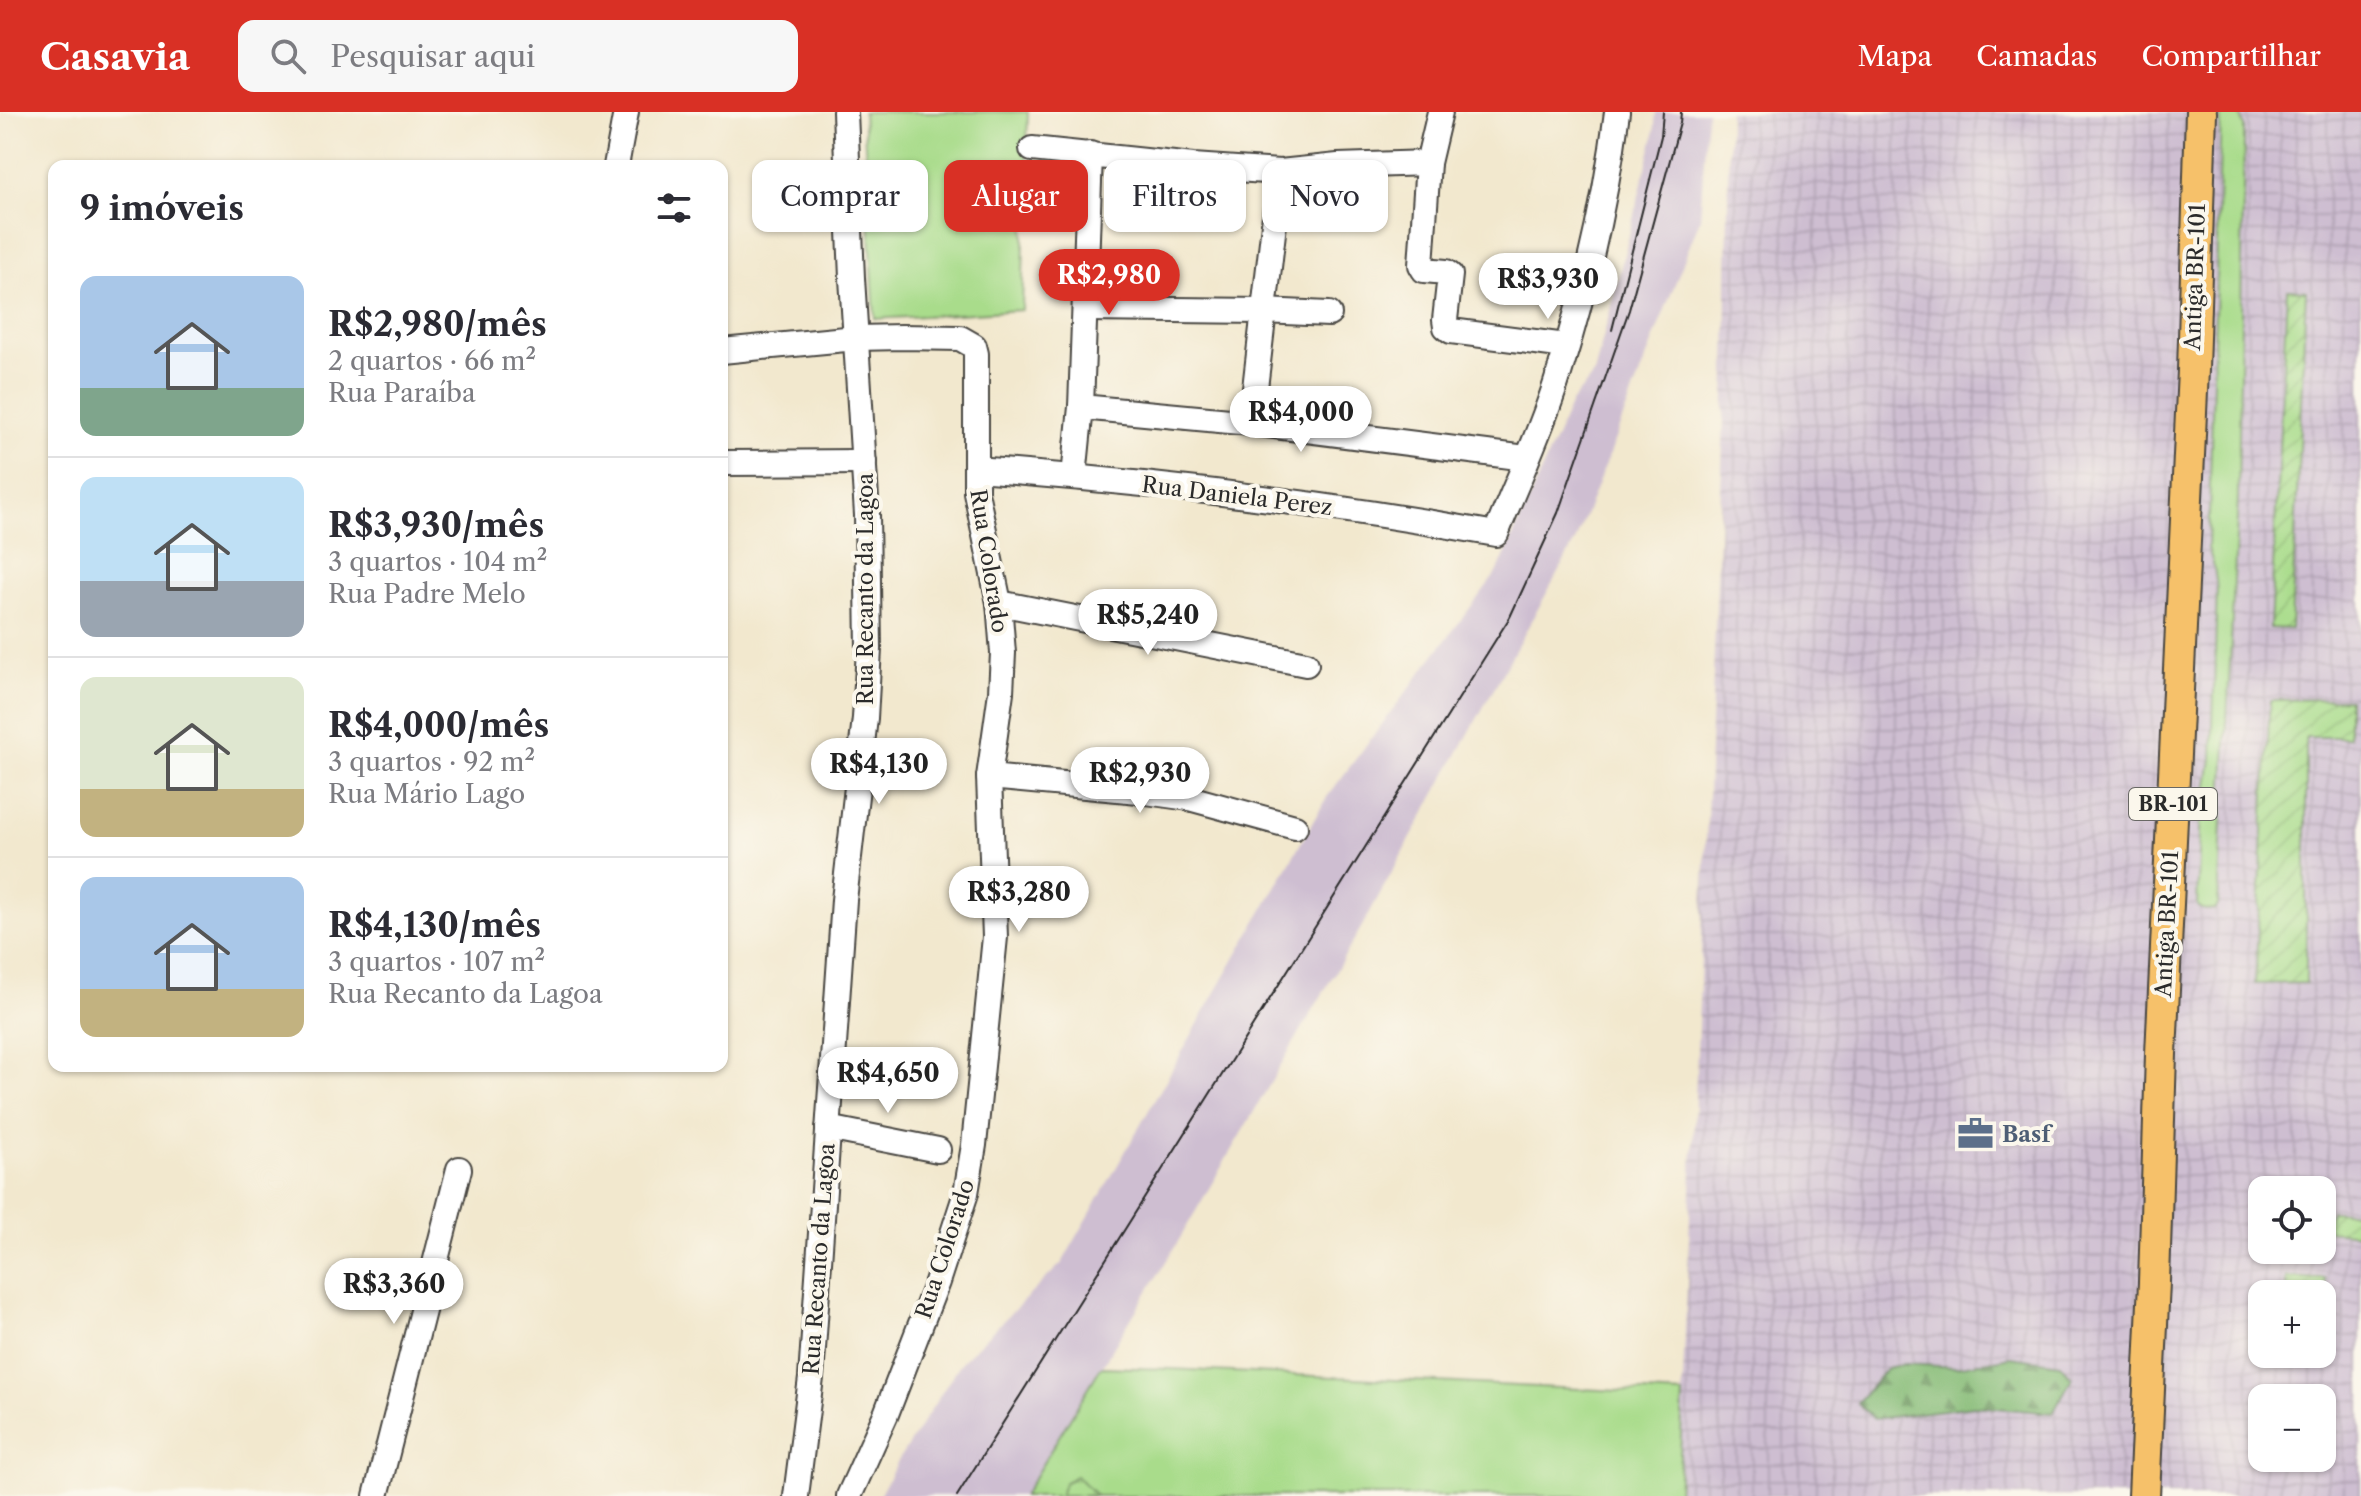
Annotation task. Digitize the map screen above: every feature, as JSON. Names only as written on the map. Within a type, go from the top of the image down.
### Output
[{"type":"main road","name":"Antiga BR-101","points":[[2144,1496],[2201,112]]},
{"type":"street","points":[[617,160],[626,112]]},
{"type":"street","name":"Rua Recanto da Lagoa","points":[[796,1496],[811,1378],[844,900],[865,718],[869,649],[864,462],[845,112]]},
{"type":"street","points":[[1440,112],[1428,163],[1421,265],[1424,270],[1450,275],[1445,320],[1448,330],[1566,346]]},
{"type":"street","points":[[1081,407],[1251,423],[1526,458],[1556,383],[1589,261],[1617,112]]},
{"type":"street","points":[[1032,149],[1262,171]]},
{"type":"street","points":[[1074,477],[1081,407],[1090,154]]},
{"type":"street","points":[[1388,164],[1428,163]]},
{"type":"street","points":[[1251,423],[1273,232]]},
{"type":"street","points":[[1085,309],[1329,314]]},
{"type":"street","points":[[728,350],[856,338]]},
{"type":"street","name":"Rua Colorado","points":[[849,1496],[918,1332],[953,1236],[971,1171],[995,937],[989,777],[1003,653],[999,603],[976,492],[974,346],[960,338],[856,338]]},
{"type":"street","name":"Rua Daniela Perez","points":[[976,469],[1074,477],[1369,511],[1496,534],[1526,458]]},
{"type":"street","points":[[728,463],[864,462]]},
{"type":"street","points":[[999,603],[1306,664]]},
{"type":"street","points":[[989,777],[1189,798],[1295,827]]},
{"type":"street","points":[[828,1128],[938,1150]]},
{"type":"street","points":[[376,1496],[459,1169]]},
{"type":"shaded area","points":[[1656,112],[1707,112],[1700,219],[1575,542],[1365,921],[1176,1245],[1023,1496],[879,1496],[962,1361],[1062,1263],[1327,797],[1498,571],[1571,403],[1594,374],[1654,136]]},
{"type":"shaded area","points":[[1729,112],[2361,112],[2361,1496],[1678,1496],[1726,373]]},
{"type":"green space","points":[[863,112],[1028,112],[1027,160],[944,160],[944,232],[1024,232],[1022,310],[875,319],[870,232],[928,232],[928,160],[866,160]]},
{"type":"green space","points":[[2221,112],[2240,112],[2244,139],[2238,498],[2218,905],[2216,909],[2208,910],[2197,906],[2201,807],[2212,759],[2217,588],[2208,548]]},
{"type":"green space","points":[[2287,290],[2306,291],[2291,629],[2270,628]]},
{"type":"green space","points":[[2349,699],[2349,737],[2306,737],[2306,983],[2255,984],[2270,700]]},
{"type":"green space","points":[[2336,1212],[2361,1212],[2361,1234],[2336,1232]]},
{"type":"green space","points":[[2286,1277],[2325,1279],[2325,1280],[2286,1280]]},
{"type":"green space","points":[[2011,1357],[2060,1364],[2072,1378],[2053,1413],[1974,1406],[1874,1419],[1857,1403],[1887,1368],[1905,1364],[1956,1367]]},
{"type":"green space","points":[[1101,1367],[1683,1394],[1678,1496],[1023,1496]]},
{"type":"green space","points":[[1076,1476],[1097,1496],[1060,1496],[1064,1483]]},
{"type":"tram line","points":[[1612,330],[1661,136],[1663,112]]},
{"type":"tram line","points":[[957,1496],[1510,617],[1558,513],[1629,310],[1681,112]]},
{"type":"place","name":"Basf","points":[[1976,1134]]}]
